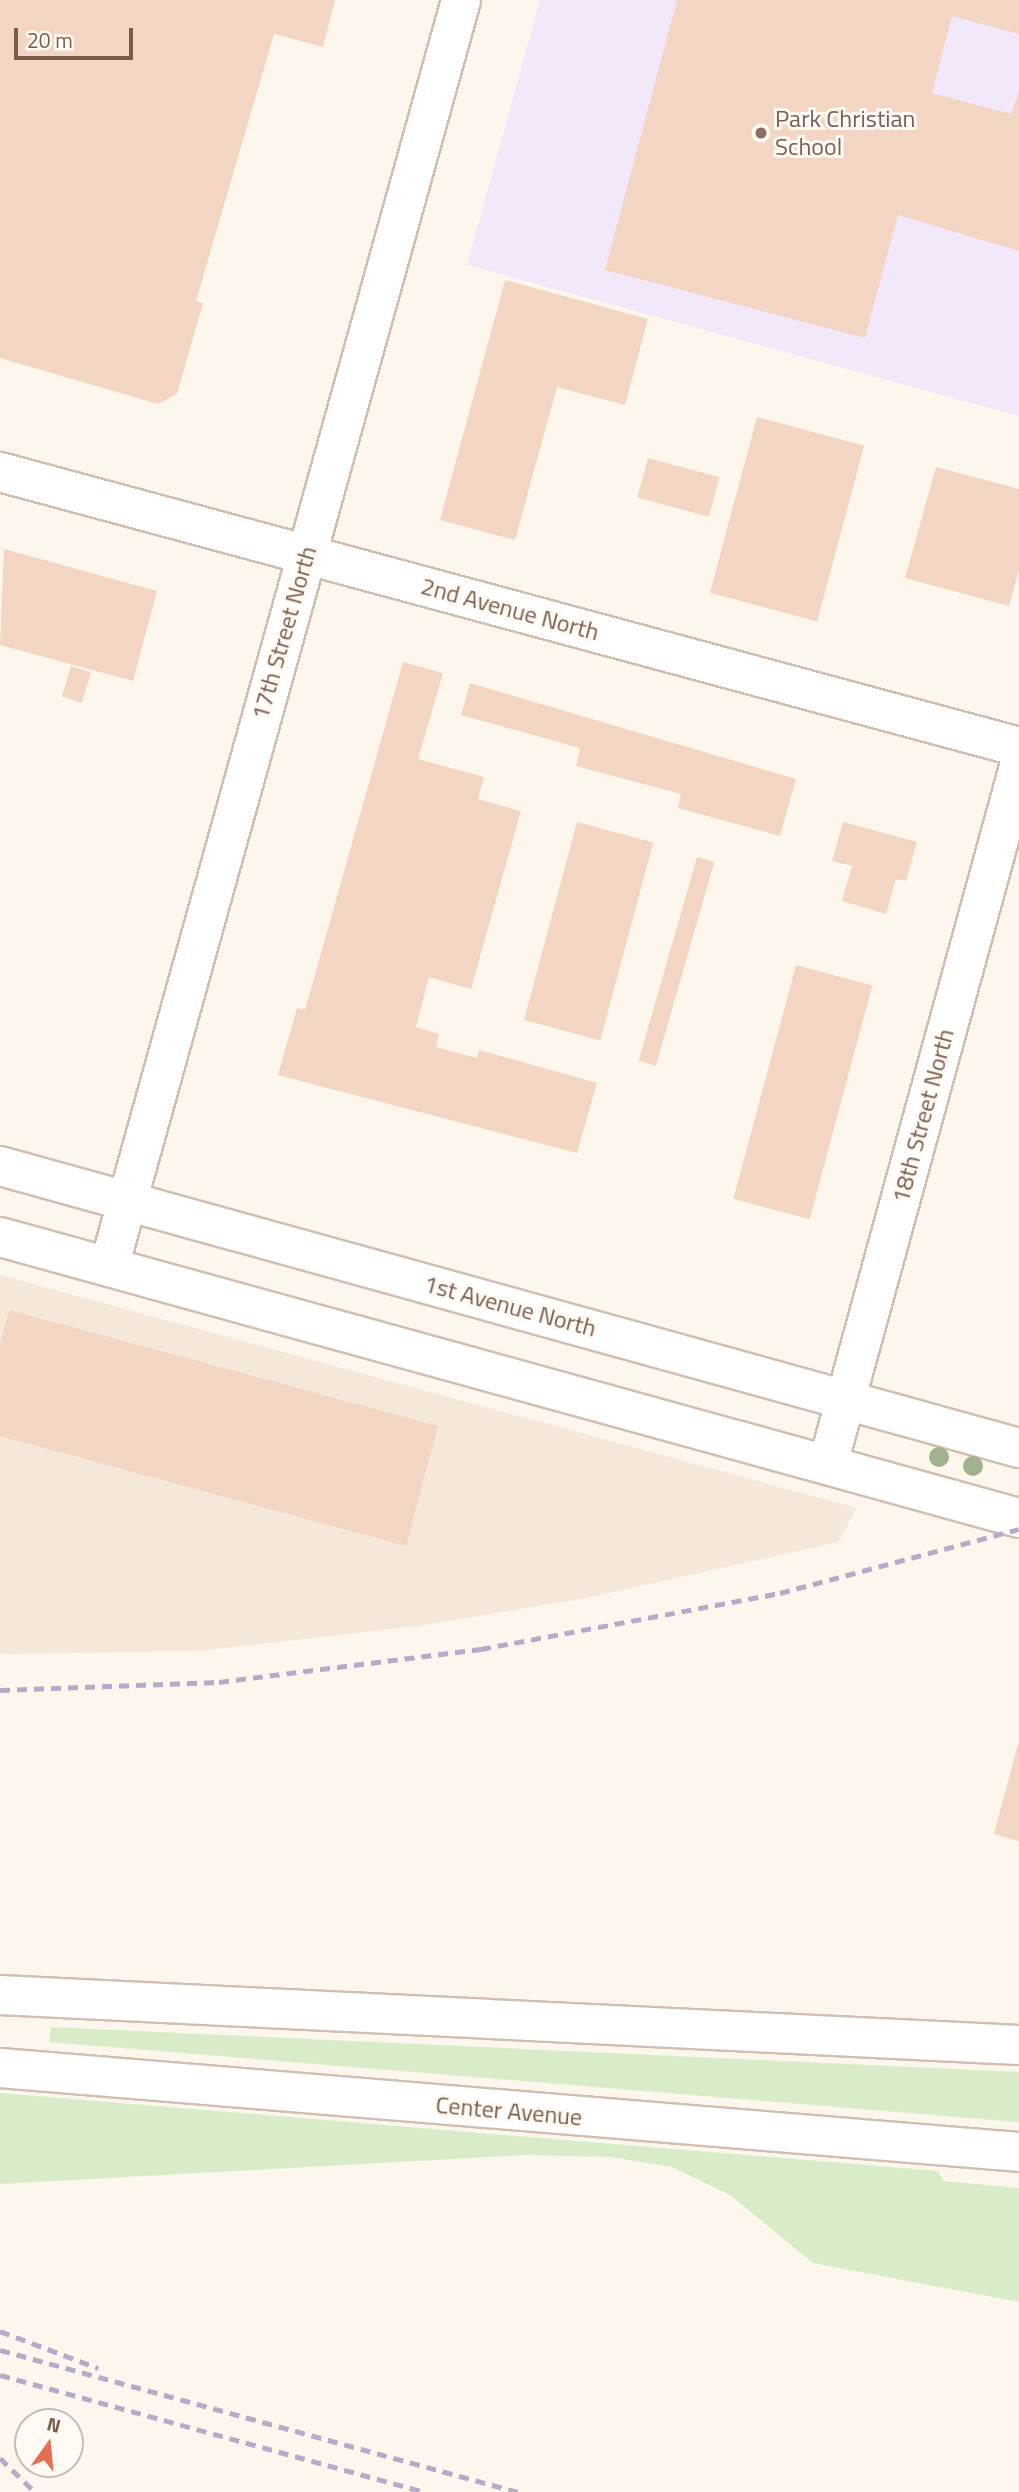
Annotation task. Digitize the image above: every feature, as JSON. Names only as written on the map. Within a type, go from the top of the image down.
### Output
[{"type":"street","name":"17th Street North","points":[[109,1267],[461,0]]},
{"type":"street","name":"2nd Avenue North","points":[[0,471],[1019,747]]},
{"type":"street","name":"18th Street North","points":[[828,1464],[1019,767]]},
{"type":"street","name":"1st Avenue North","points":[[0,1166],[1019,1448]]},
{"type":"street","points":[[0,1237],[1019,1518]]},
{"type":"street","points":[[0,1995],[1019,2045]]},
{"type":"street","name":"Center Avenue","points":[[0,2068],[1019,2152]]},
{"type":"shaded area","name":"Park Christian School","points":[[540,0],[1019,0],[1019,416],[467,265]]},
{"type":"shaded area","points":[[0,1275],[857,1508],[838,1542],[586,1598],[419,1626],[198,1651],[0,1654]]},
{"type":"green space","points":[[51,2027],[1019,2072],[1019,2122],[49,2042]]},
{"type":"green space","points":[[0,2093],[938,2171],[944,2181],[1019,2188],[1019,2302],[813,2263],[730,2195],[672,2167],[612,2157],[525,2155],[0,2184]]},
{"type":"building","points":[[0,0],[335,0],[323,47],[274,34],[196,301],[203,303],[177,394],[158,404],[0,358]]},
{"type":"building","points":[[677,0],[1019,0],[1019,34],[952,16],[932,93],[1011,114],[1019,92],[1019,251],[898,215],[865,338],[605,270]]},
{"type":"building","points":[[505,280],[648,319],[625,405],[557,387],[515,540],[440,520]]},
{"type":"building","points":[[757,417],[864,446],[817,622],[710,593]]},
{"type":"building","points":[[648,458],[719,477],[709,517],[637,498]]},
{"type":"building","points":[[936,467],[1019,489],[1019,570],[1009,606],[905,578]]},
{"type":"building","points":[[4,549],[157,591],[133,681],[0,645]]},
{"type":"building","points":[[403,662],[443,673],[418,759],[484,777],[478,799],[521,811],[471,989],[429,977],[416,1027],[439,1034],[436,1047],[477,1058],[479,1050],[597,1083],[577,1153],[278,1075],[297,1008],[305,1010]]},
{"type":"building","points":[[71,666],[91,672],[82,703],[62,697]]},
{"type":"building","points":[[470,683],[796,779],[780,836],[678,808],[681,794],[576,766],[580,748],[461,715]]},
{"type":"building","points":[[577,822],[653,842],[600,1040],[524,1020]]},
{"type":"building","points":[[843,822],[917,842],[906,881],[896,879],[886,914],[842,901],[852,866],[832,861]]},
{"type":"building","points":[[697,857],[714,862],[656,1066],[639,1061]]},
{"type":"building","points":[[796,965],[872,985],[810,1219],[733,1199]]},
{"type":"building","points":[[9,1310],[438,1426],[406,1546],[0,1436],[0,1345]]},
{"type":"building","points":[[1019,1744],[1019,1841],[994,1834]]},
{"type":"railway","points":[[0,1690],[219,1682],[481,1649],[780,1593],[1019,1529]]},
{"type":"railway","points":[[0,2331],[98,2368]]},
{"type":"railway","points":[[0,2350],[518,2492]]},
{"type":"railway","points":[[0,2375],[424,2492]]},
{"type":"railway","points":[[0,2458],[35,2492]]},
{"type":"place","name":"Park Christian School","points":[[761,133]]}]
